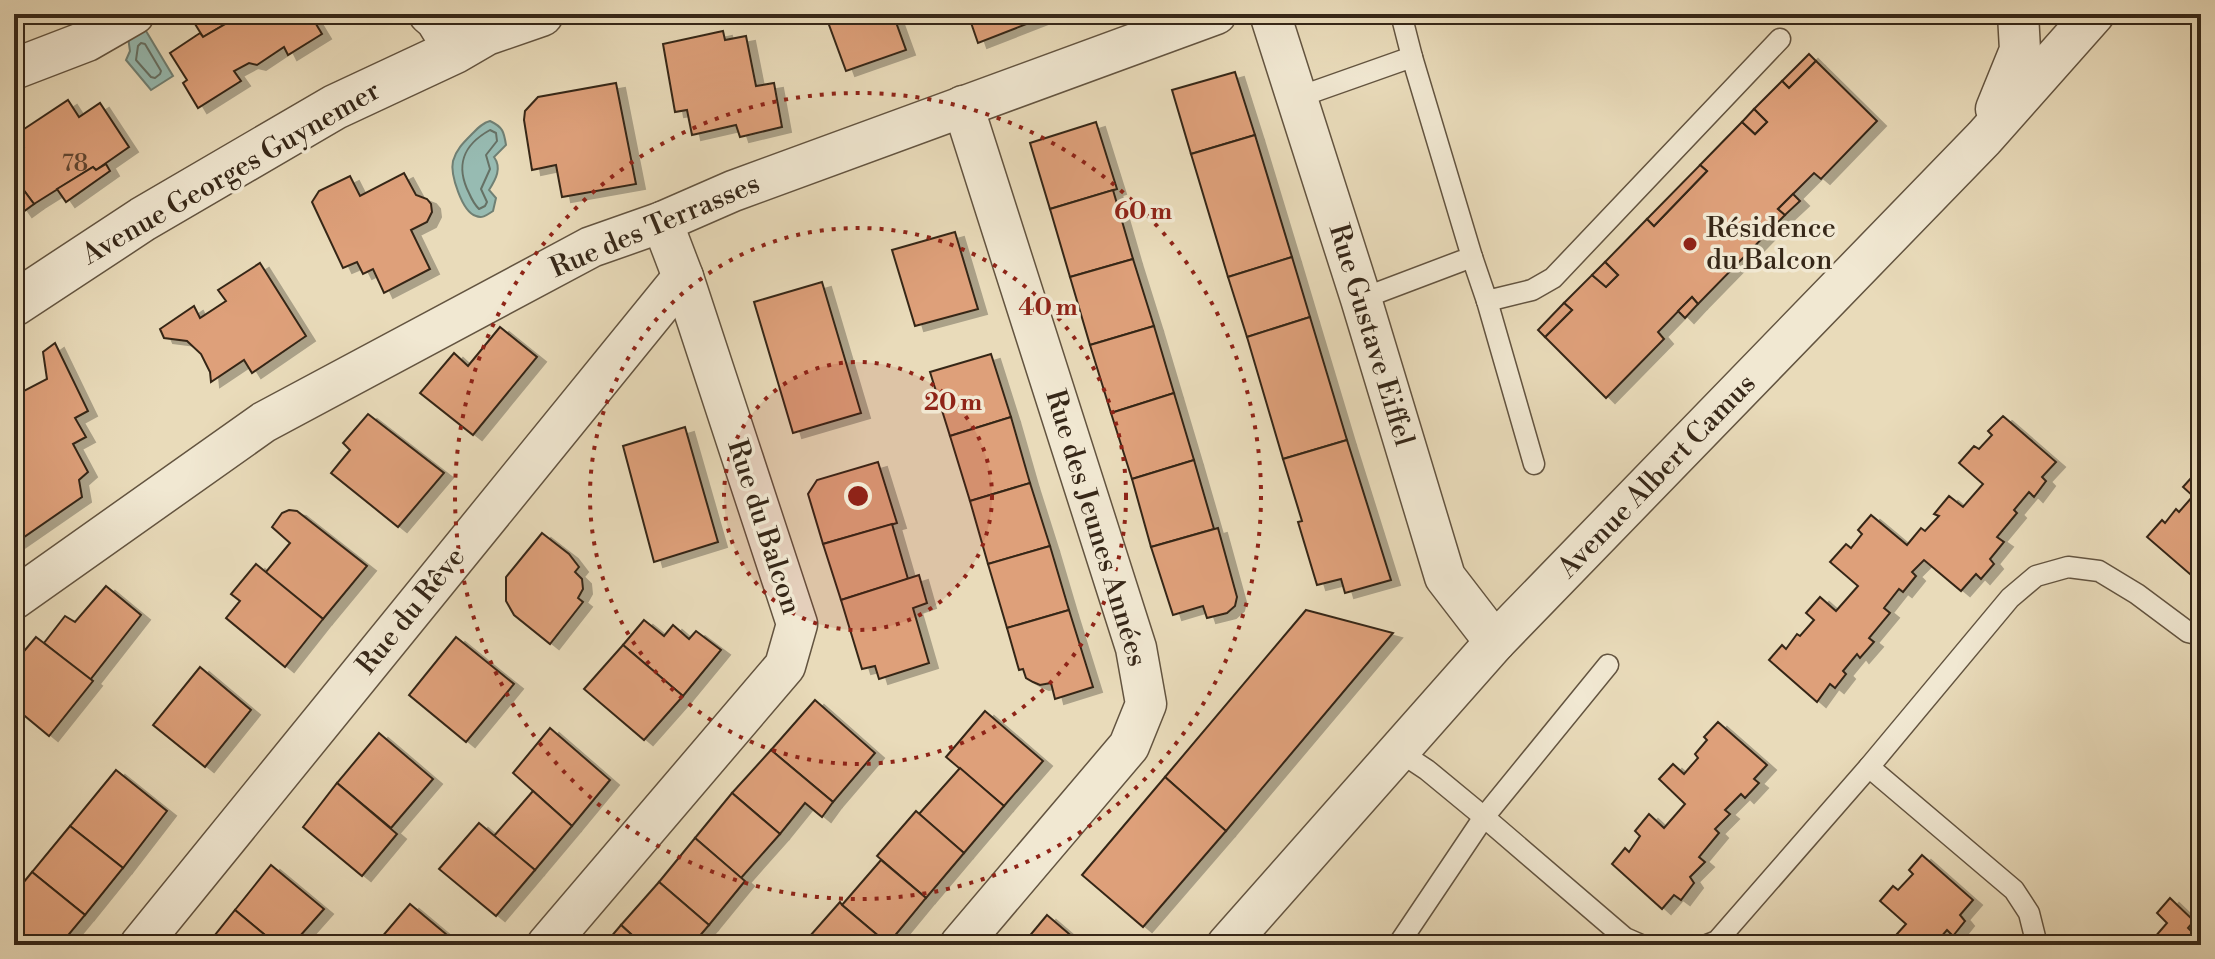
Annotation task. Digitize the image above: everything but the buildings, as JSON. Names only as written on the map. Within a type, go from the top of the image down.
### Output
[{"type":"street","points":[[14,69],[87,41],[134,14]]},
{"type":"street","points":[[429,14],[455,51]]},
{"type":"street","name":"Avenue Georges Guynemer","points":[[14,304],[143,219],[335,107],[455,51],[486,33],[541,14]]},
{"type":"street","name":"Rue des Terrasses","points":[[14,599],[264,422],[591,247],[662,222],[733,191],[1216,14]]},
{"type":"street","name":"Rue Gustave Eiffel","points":[[1270,14],[1445,577],[1495,642]]},
{"type":"street","points":[[1984,138],[2020,50],[2018,14]]},
{"type":"street","name":"Avenue Albert Camus","points":[[1227,945],[1495,642],[1984,138],[2094,14]]},
{"type":"street","name":"Rue des Jeunes Années","points":[[960,945],[1129,746],[1146,704],[1136,648],[963,106]]},
{"type":"street","name":"Rue du Balcon","points":[[547,945],[785,666],[797,624],[662,222]]},
{"type":"street","name":"Rue du Rêve","points":[[140,945],[683,277]]},
{"type":"lane","points":[[1401,14],[1534,464]]},
{"type":"lane","points":[[1487,301],[1532,290],[1553,278],[1780,39]]},
{"type":"lane","points":[[1296,98],[1412,57]]},
{"type":"lane","points":[[1361,299],[1472,257]]},
{"type":"lane","points":[[1707,945],[1717,941],[1869,767],[2010,598],[2036,576],[2068,567],[2099,571],[2137,594],[2188,632],[2201,635]]},
{"type":"lane","points":[[1398,945],[1484,817],[1608,665]]},
{"type":"lane","points":[[1400,752],[1484,817],[1625,938],[1641,945]]},
{"type":"lane","points":[[1869,767],[2014,890],[2029,913],[2037,945]]},
{"type":"water","points":[[143,26],[173,76],[151,90],[126,60],[130,51],[128,37]]},
{"type":"water","points":[[490,121],[502,130],[506,145],[494,157],[498,169],[489,190],[496,198],[493,211],[479,217],[466,208],[462,200],[455,183],[453,161],[465,141]]},
{"type":"place","name":"Résidence du Balcon","points":[[1690,244]]}]
